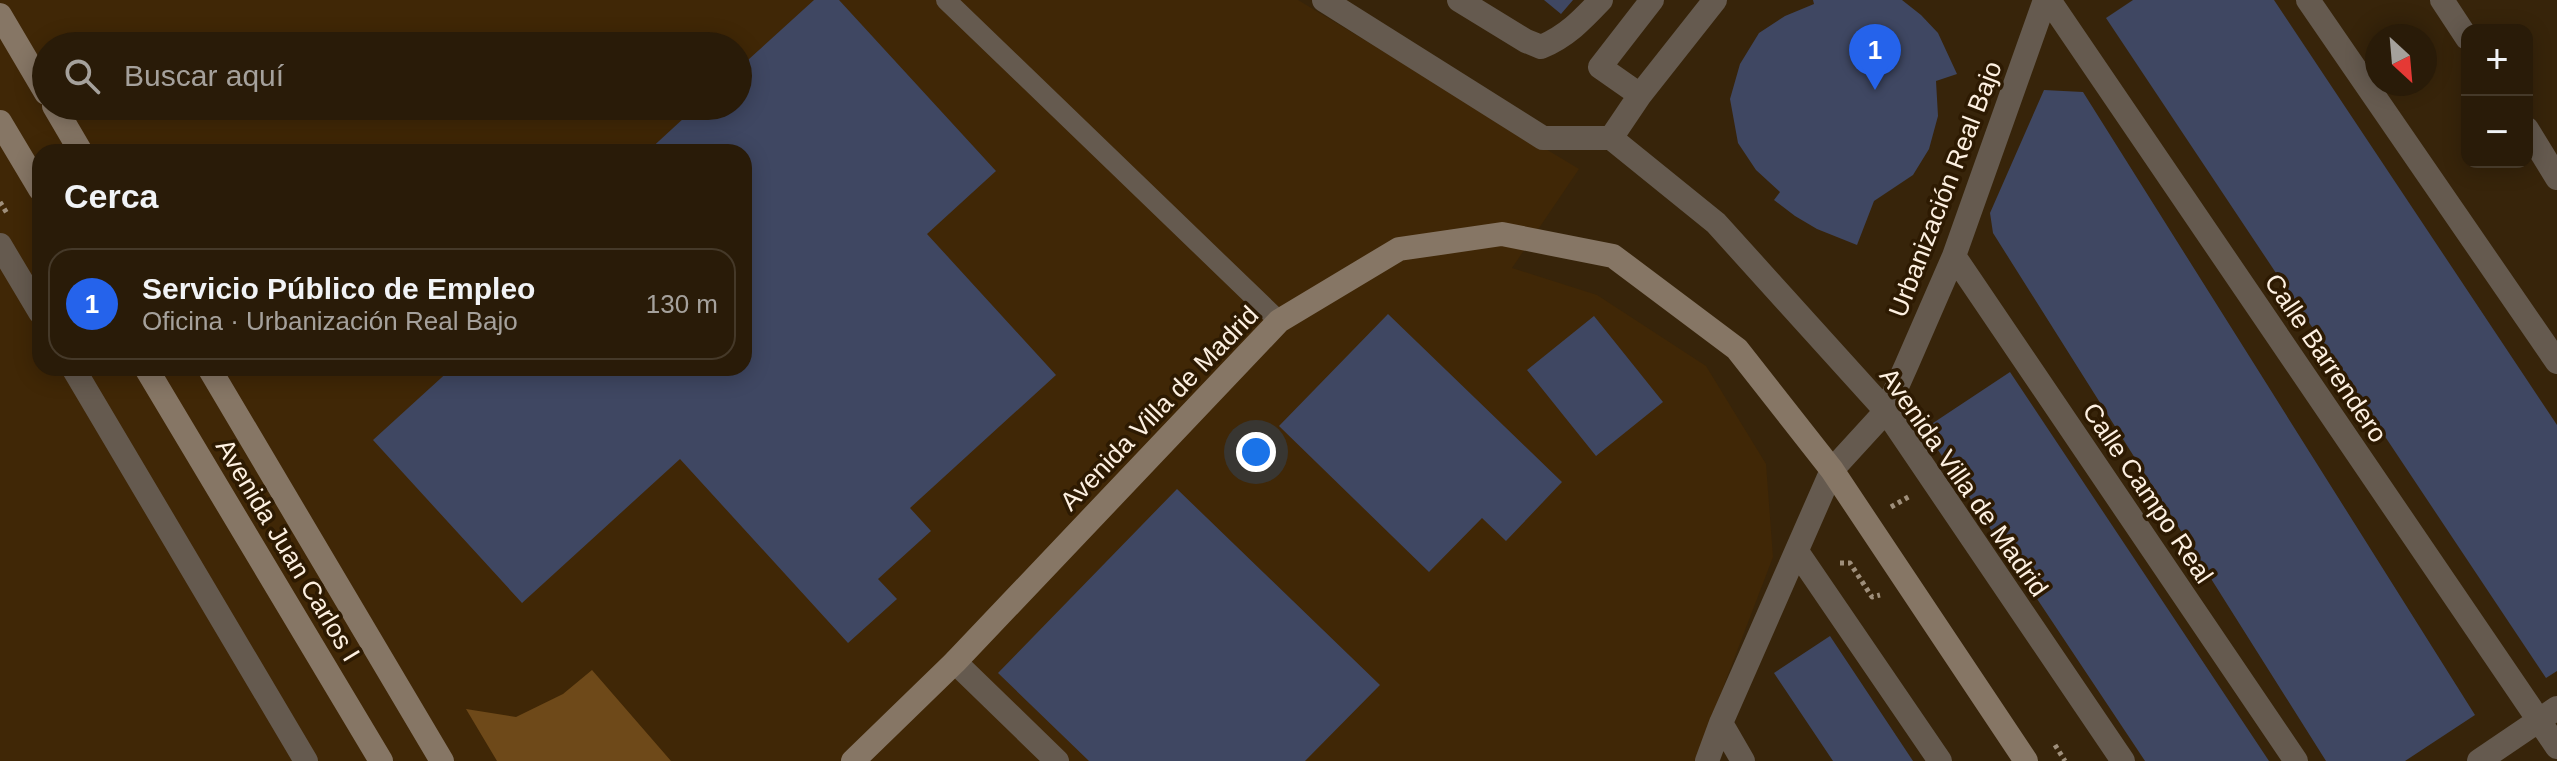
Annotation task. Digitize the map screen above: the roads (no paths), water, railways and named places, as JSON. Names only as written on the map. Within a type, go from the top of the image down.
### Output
[{"type":"street","points":[[1324,0],[1543,138],[1611,138],[1640,95],[1715,0]]},
{"type":"street","points":[[1459,0],[1541,47],[1576,27],[1601,0]]},
{"type":"street","points":[[1640,95],[1600,67],[1652,0]]},
{"type":"street","name":"Urbanización Real Bajo","points":[[1832,470],[1886,411],[1954,256],[2047,0]]},
{"type":"street","name":"Calle Barrendero","points":[[2047,0],[2548,714],[2557,747]]},
{"type":"street","points":[[2308,0],[2557,362]]},
{"type":"street","points":[[2442,0],[2461,29]]},
{"type":"street","points":[[0,15],[32,69]]},
{"type":"street","points":[[62,120],[76,144]]},
{"type":"street","points":[[0,122],[32,176]]},
{"type":"street","name":"Avenida Villa de Madrid","points":[[1611,138],[1716,223],[1886,411],[2123,761]]},
{"type":"street","points":[[2533,139],[2557,178]]},
{"type":"street","name":"Avenida Villa de Madrid","points":[[853,761],[955,662],[1279,321],[1399,249],[1502,234],[1613,256],[1737,349],[1832,470],[2026,761]]},
{"type":"street","points":[[0,245],[32,299]]},
{"type":"street","name":"Calle Campo Real","points":[[1954,256],[2296,761]]},
{"type":"street","points":[[78,376],[306,761]]},
{"type":"street","name":"Avenida Juan Carlos I","points":[[151,376],[381,761]]},
{"type":"street","name":"Avenida Juan Carlos I","points":[[214,376],[442,761]]},
{"type":"street","points":[[1707,761],[1832,470]]},
{"type":"street","points":[[1798,553],[1940,761]]},
{"type":"street","points":[[955,662],[1057,761]]},
{"type":"street","points":[[2479,761],[2548,714]]},
{"type":"street","points":[[1721,723],[1743,761]]},
{"type":"lane","points":[[946,0],[1279,321]]},
{"type":"place","name":"Servicio Público de Empleo","points":[[1875,90]]}]
